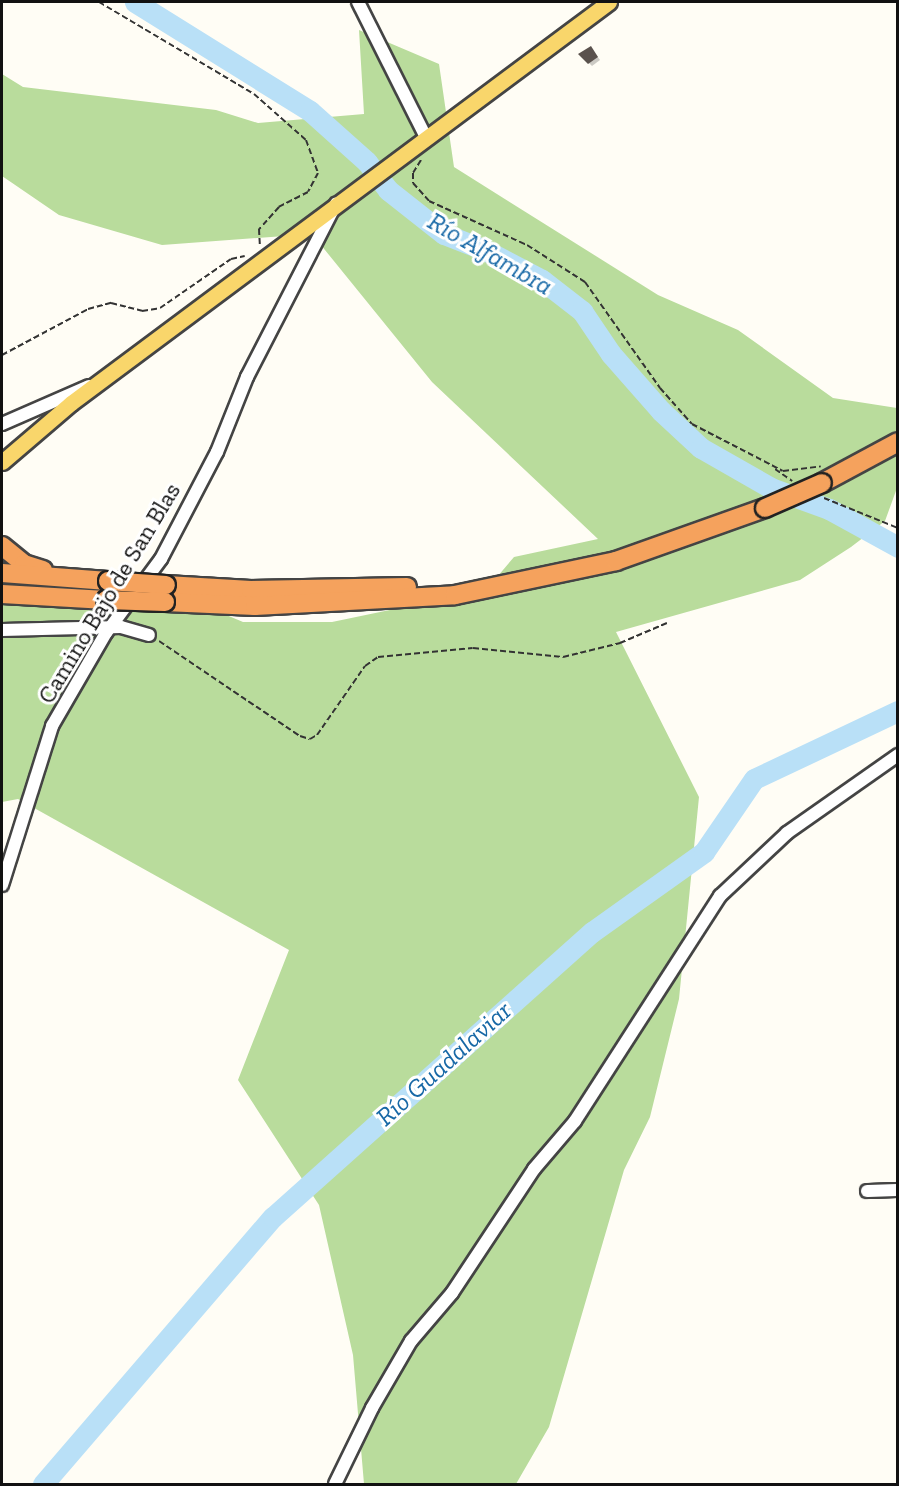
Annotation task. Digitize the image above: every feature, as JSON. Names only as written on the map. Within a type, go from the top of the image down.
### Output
[{"type":"highway","points":[[2,594],[107,590],[166,593],[255,606],[360,603],[455,595],[541,579],[616,561],[825,485],[897,442]]},
{"type":"highway","points":[[2,546],[24,564],[107,590]]},
{"type":"highway","points":[[2,573],[59,576]]},
{"type":"main road","points":[[2,462],[98,383],[425,135],[609,2]]},
{"type":"street","points":[[358,2],[425,135]]},
{"type":"street","name":"Camino Bajo de San Blas","points":[[2,885],[3,873],[52,726],[110,627],[146,582],[171,539],[217,452],[247,377],[336,203]]},
{"type":"street","points":[[2,423],[98,383]]},
{"type":"street","points":[[2,630],[110,627],[149,635]]},
{"type":"street","points":[[335,1485],[372,1408],[411,1341],[452,1293],[534,1169],[575,1121],[720,896],[787,833],[897,755]]},
{"type":"street","points":[[867,1191],[897,1190]]},
{"type":"path","points":[[2,355],[88,309],[111,303],[149,311],[176,300],[231,259],[242,256],[260,261],[260,229],[279,207],[308,192],[318,174],[306,140],[254,94],[99,2]]},
{"type":"path","points":[[423,157],[412,173],[413,183],[429,201],[527,245],[585,282],[681,413],[702,430],[783,471],[819,465],[827,467],[825,485],[897,528]]},
{"type":"path","points":[[770,465],[794,481]]},
{"type":"path","points":[[149,635],[300,736],[310,739],[317,735],[365,666],[378,657],[473,648],[562,657],[620,643],[668,623]]},
{"type":"green space","points":[[359,30],[439,64],[454,167],[658,295],[738,330],[833,398],[897,408],[897,488],[885,521],[851,547],[800,580],[616,632],[699,797],[679,999],[650,1117],[624,1170],[549,1427],[516,1484],[364,1484],[353,1355],[319,1205],[238,1080],[289,950],[18,799],[2,802],[2,573],[39,565],[146,581],[243,622],[332,622],[486,590],[514,557],[598,539],[432,382],[312,234],[162,245],[59,215],[2,176],[2,74],[23,87],[216,110],[258,123],[364,114]]},
{"type":"building","points":[[591,46],[598,57],[588,64],[578,54]]},
{"type":"waterway","name":"Río Alfambra","points":[[135,2],[310,111],[367,162],[388,190],[444,234],[485,250],[542,280],[582,311],[611,354],[661,411],[701,448],[771,488],[829,509],[898,547]]},
{"type":"waterway","name":"Río Guadalaviar","points":[[43,1484],[273,1217],[592,932],[704,852],[754,779],[898,711]]}]
